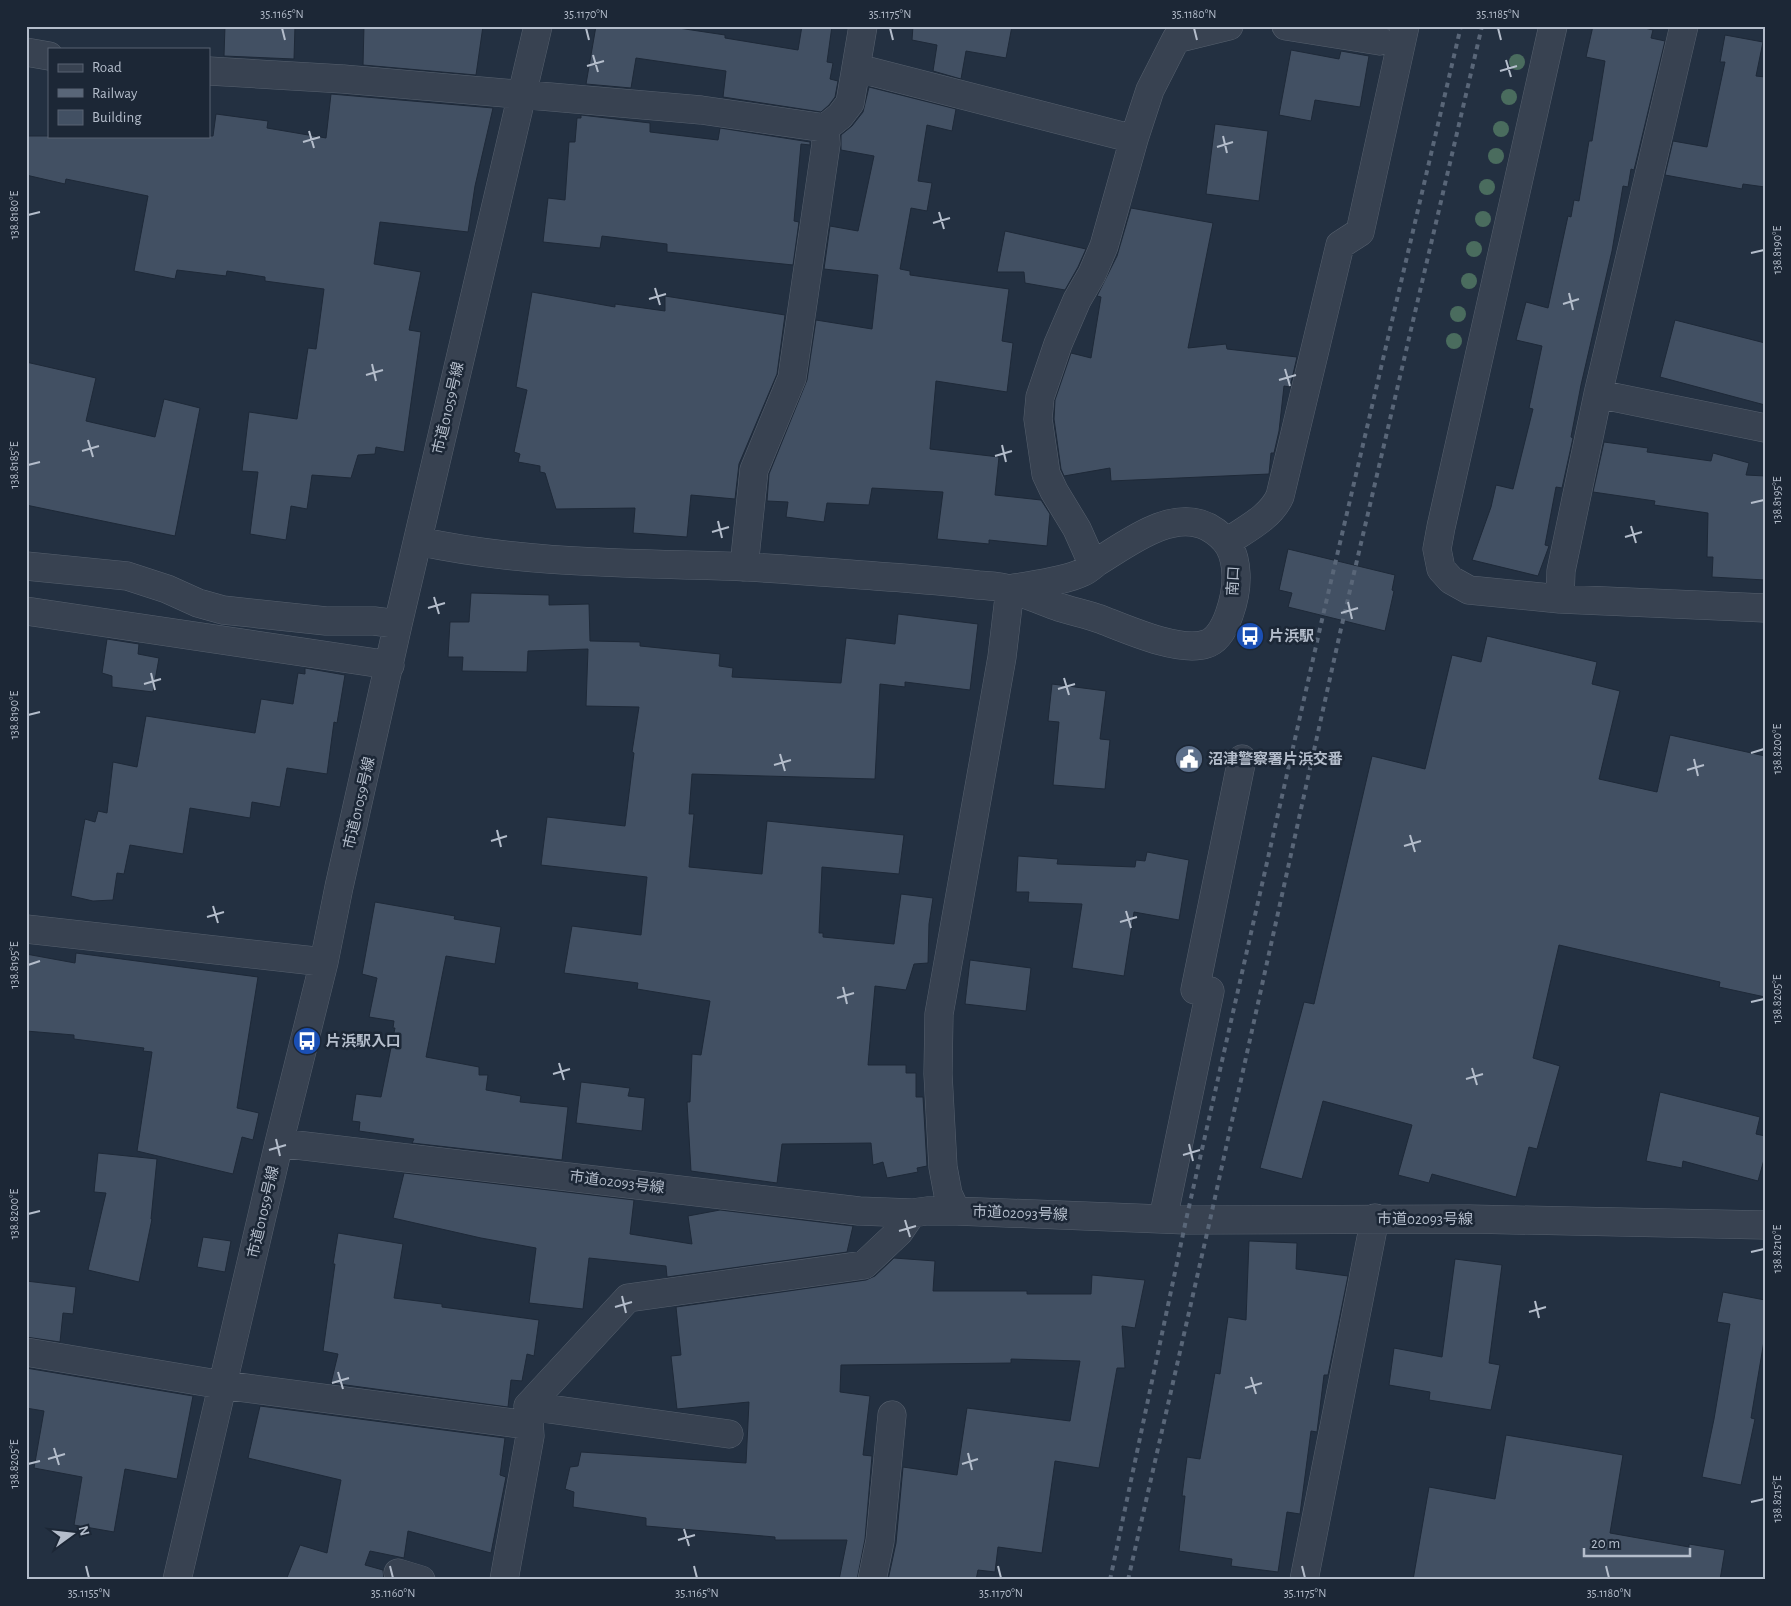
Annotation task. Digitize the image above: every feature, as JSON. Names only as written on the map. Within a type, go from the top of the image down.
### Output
[{"type":"street","name":"市道01059号線","points":[[177,1580],[279,1143],[324,962],[398,624],[538,26]]},
{"type":"street","points":[[210,71],[343,79],[701,110],[825,128],[840,116],[850,103],[864,26]]},
{"type":"street","points":[[1093,565],[1078,528],[1054,491],[1046,474],[1038,419],[1040,397],[1058,344],[1104,246],[1150,90],[1176,40],[1190,31],[1229,26]]},
{"type":"street","points":[[1286,26],[1380,41]]},
{"type":"street","points":[[418,542],[462,551],[532,558],[744,567],[947,581],[1010,589],[1083,572],[1144,533],[1175,522],[1192,522],[1208,527],[1227,542],[1270,512],[1280,496],[1340,246],[1360,232],[1405,26]]},
{"type":"street","points":[[1553,26],[1437,549],[1442,569],[1451,580],[1469,590],[1560,600],[1765,608]]},
{"type":"street","points":[[1560,600],[1561,571],[1598,394],[1684,26]]},
{"type":"street","points":[[26,52],[48,56]]},
{"type":"street","points":[[857,68],[1134,139]]},
{"type":"street","points":[[744,567],[754,470],[792,378],[826,144],[825,128]]},
{"type":"street","points":[[1598,394],[1765,428]]},
{"type":"street","name":"南口","points":[[1010,589],[1098,618],[1129,632],[1178,644],[1194,646],[1209,644],[1222,633],[1233,600],[1237,576],[1233,551],[1227,542]]},
{"type":"street","points":[[26,566],[127,576],[167,589],[198,603],[223,610],[326,621],[374,621],[398,624]]},
{"type":"street","points":[[956,1211],[948,1194],[943,1167],[938,1074],[940,1014],[1000,666],[1010,589]]},
{"type":"street","points":[[26,611],[390,665]]},
{"type":"street","points":[[1163,1219],[1210,991],[1195,990],[1242,759]]},
{"type":"street","points":[[26,929],[324,962]]},
{"type":"street","name":"市道02093号線","points":[[279,1143],[859,1211],[912,1213],[956,1211],[1210,1220],[1375,1218],[1765,1225]]},
{"type":"street","points":[[504,1580],[530,1436],[528,1415],[628,1298],[864,1265],[899,1232],[912,1213]]},
{"type":"street","points":[[1304,1580],[1375,1218]]},
{"type":"street","points":[[26,1352],[224,1385],[729,1434]]},
{"type":"street","points":[[872,1580],[880,1541],[892,1415]]},
{"type":"building","points":[[225,26],[295,26],[294,59],[224,56]]},
{"type":"building","points":[[364,26],[483,26],[476,75],[363,65]]},
{"type":"building","points":[[596,26],[665,26],[725,35],[725,38],[798,50],[802,26],[832,26],[827,62],[833,63],[830,79],[838,81],[835,97],[821,112],[723,97],[726,71],[636,58],[631,88],[586,84]]},
{"type":"building","points":[[913,26],[1012,26],[1006,58],[966,51],[961,79],[933,71],[937,45],[912,40]]},
{"type":"building","points":[[1593,26],[1636,26],[1653,30],[1651,38],[1665,41],[1634,170],[1631,169],[1628,187],[1623,186],[1612,251],[1581,385],[1571,437],[1573,438],[1562,488],[1556,487],[1545,545],[1549,546],[1538,576],[1472,560],[1491,507],[1496,485],[1513,489],[1533,409],[1529,408],[1542,346],[1516,340],[1526,302],[1548,308],[1568,216],[1571,217],[1574,200],[1579,201],[1589,141],[1592,141],[1605,61],[1586,57]]},
{"type":"building","points":[[1725,35],[1763,42],[1756,76],[1765,77],[1765,187],[1743,184],[1742,189],[1665,175],[1673,141],[1707,147],[1725,62],[1720,62]]},
{"type":"building","points":[[1291,50],[1339,59],[1341,51],[1369,56],[1360,107],[1315,100],[1311,121],[1279,115]]},
{"type":"building","points":[[869,87],[956,109],[952,131],[927,125],[918,181],[932,183],[927,211],[911,208],[900,269],[910,271],[910,275],[1009,289],[1002,341],[1013,343],[1007,392],[936,381],[930,449],[999,457],[995,495],[1041,500],[1050,514],[1047,546],[989,540],[989,544],[937,539],[943,492],[872,488],[869,505],[827,503],[824,522],[786,517],[788,502],[767,501],[769,474],[807,380],[816,320],[872,329],[878,275],[824,269],[830,226],[858,231],[874,156],[841,150],[841,135],[852,126],[863,112]]},
{"type":"building","points":[[331,94],[493,108],[475,186],[468,232],[380,222],[374,264],[421,272],[409,330],[421,332],[404,452],[376,447],[375,454],[358,455],[351,478],[312,475],[307,509],[291,506],[286,540],[250,534],[258,472],[242,471],[249,412],[297,419],[308,348],[316,349],[324,289],[265,281],[265,277],[227,271],[226,276],[177,270],[175,279],[134,271],[148,196],[66,179],[65,184],[26,175],[26,136],[48,136],[48,138],[210,138],[210,136],[213,136],[216,114],[268,121],[267,128],[326,138]]},
{"type":"building","points":[[581,115],[650,123],[650,132],[718,140],[720,128],[810,142],[810,145],[801,144],[794,221],[799,222],[793,265],[667,252],[667,244],[602,236],[600,248],[543,242],[548,198],[565,200],[569,142],[575,142],[577,118],[581,118]]},
{"type":"building","points":[[1215,124],[1268,131],[1259,201],[1206,194]]},
{"type":"building","points":[[1131,208],[1213,223],[1188,348],[1226,344],[1227,349],[1297,357],[1290,387],[1284,386],[1279,431],[1274,453],[1271,453],[1269,474],[1111,481],[1110,468],[1064,476],[1061,469],[1054,419],[1055,400],[1071,353],[1091,358],[1101,297],[1097,296],[1117,256]]},
{"type":"building","points":[[1005,231],[1086,249],[1065,290],[1025,283],[1024,272],[997,272]]},
{"type":"building","points":[[532,292],[615,307],[615,304],[665,311],[665,296],[785,315],[777,374],[739,464],[735,499],[691,495],[687,537],[633,533],[635,508],[556,509],[545,473],[540,472],[540,466],[518,462],[520,454],[514,452],[527,390],[516,387]]},
{"type":"building","points":[[1675,320],[1765,343],[1765,405],[1660,377]]},
{"type":"building","points":[[26,362],[96,378],[86,421],[155,437],[164,399],[200,408],[175,536],[26,505]]},
{"type":"building","points":[[1604,442],[1648,448],[1647,452],[1711,461],[1713,453],[1749,463],[1746,475],[1765,476],[1765,580],[1712,577],[1713,557],[1707,557],[1708,513],[1654,505],[1655,501],[1593,492]]},
{"type":"building","points":[[1288,549],[1395,575],[1392,590],[1394,591],[1385,631],[1288,607],[1292,593],[1279,590]]},
{"type":"building","points":[[471,593],[549,595],[549,605],[589,604],[590,641],[640,642],[640,646],[720,654],[719,666],[733,668],[732,677],[841,683],[846,638],[895,644],[898,614],[978,624],[970,690],[905,682],[905,687],[880,684],[875,779],[692,774],[689,814],[694,814],[689,867],[762,874],[767,821],[904,835],[899,874],[822,867],[819,933],[823,933],[823,937],[894,944],[901,894],[933,898],[929,924],[928,963],[914,964],[906,990],[875,986],[868,1065],[906,1065],[906,1073],[916,1073],[916,1097],[923,1097],[927,1166],[917,1168],[918,1172],[887,1178],[883,1162],[873,1165],[871,1143],[782,1144],[777,1183],[691,1171],[687,1102],[690,1102],[692,1054],[701,1055],[710,1001],[637,989],[638,983],[564,973],[572,926],[641,935],[647,877],[541,865],[547,817],[625,826],[634,753],[632,752],[639,707],[586,706],[588,649],[528,651],[527,672],[462,671],[463,657],[448,657],[450,622],[469,622]]},
{"type":"building","points":[[1487,636],[1597,662],[1592,684],[1620,691],[1599,779],[1657,792],[1670,735],[1765,756],[1765,997],[1719,987],[1720,982],[1559,945],[1533,1058],[1560,1066],[1537,1149],[1529,1147],[1516,1197],[1432,1174],[1429,1183],[1398,1175],[1412,1125],[1323,1101],[1302,1179],[1260,1168],[1304,1002],[1314,1004],[1372,756],[1425,769],[1452,655],[1481,662]]},
{"type":"building","points":[[107,639],[139,644],[138,654],[159,658],[153,692],[112,687],[112,676],[102,673]]},
{"type":"building","points":[[305,668],[345,675],[337,723],[334,722],[327,774],[287,768],[280,807],[252,802],[250,818],[190,808],[183,854],[130,845],[124,874],[117,873],[113,900],[93,901],[71,896],[85,819],[95,822],[98,811],[107,813],[113,762],[137,767],[146,716],[255,733],[261,699],[293,704],[298,673],[305,674]]},
{"type":"building","points":[[1052,684],[1106,691],[1100,739],[1110,740],[1105,789],[1053,785],[1059,722],[1048,721]]},
{"type":"building","points":[[1147,852],[1189,860],[1179,920],[1134,912],[1124,976],[1072,968],[1082,904],[1028,902],[1029,892],[1016,892],[1018,856],[1058,859],[1057,864],[1135,867],[1136,860],[1145,861]]},
{"type":"building","points":[[375,902],[455,916],[454,919],[501,927],[495,964],[446,956],[426,1057],[479,1067],[479,1075],[488,1075],[486,1090],[521,1096],[520,1102],[568,1107],[562,1160],[412,1143],[414,1139],[359,1131],[360,1122],[352,1121],[356,1094],[381,1097],[395,1028],[393,1028],[394,1021],[369,1017],[377,978],[362,974]]},
{"type":"building","points":[[76,953],[258,977],[237,1108],[259,1113],[253,1140],[242,1137],[233,1174],[137,1151],[152,1052],[143,1051],[144,1048],[74,1039],[74,1035],[26,1031],[26,954],[75,963]]},
{"type":"building","points":[[970,960],[1031,968],[1026,1011],[965,1004]]},
{"type":"building","points":[[581,1082],[630,1088],[628,1096],[645,1098],[642,1131],[576,1123]]},
{"type":"building","points":[[1660,1092],[1760,1117],[1756,1134],[1765,1136],[1765,1156],[1758,1181],[1683,1161],[1682,1168],[1646,1161]]},
{"type":"building","points":[[98,1153],[157,1159],[152,1219],[139,1282],[88,1270],[106,1193],[94,1192]]},
{"type":"building","points":[[404,1173],[634,1200],[630,1234],[692,1244],[688,1216],[720,1210],[853,1226],[847,1252],[667,1277],[666,1266],[589,1258],[583,1309],[529,1303],[536,1248],[481,1238],[393,1218]]},
{"type":"building","points":[[338,1233],[403,1244],[394,1298],[442,1304],[442,1307],[539,1320],[534,1356],[527,1354],[522,1381],[511,1380],[508,1407],[331,1383],[338,1354],[323,1351]]},
{"type":"building","points":[[203,1237],[231,1241],[225,1272],[197,1267]]},
{"type":"building","points":[[1249,1241],[1297,1243],[1296,1269],[1348,1276],[1328,1375],[1324,1375],[1317,1432],[1311,1431],[1300,1514],[1287,1512],[1278,1572],[1231,1566],[1232,1559],[1179,1551],[1185,1496],[1182,1496],[1187,1457],[1200,1459],[1215,1373],[1220,1374],[1228,1317],[1246,1320]]},
{"type":"building","points":[[894,1258],[935,1261],[933,1291],[1027,1291],[1027,1294],[1091,1294],[1092,1275],[1145,1280],[1135,1328],[1122,1326],[1125,1368],[1117,1368],[1099,1468],[1055,1461],[1042,1553],[998,1547],[995,1572],[978,1570],[976,1580],[888,1580],[896,1543],[903,1467],[957,1475],[967,1408],[1070,1421],[1080,1361],[1011,1359],[1011,1363],[841,1365],[840,1392],[870,1396],[863,1455],[872,1456],[865,1539],[857,1580],[839,1580],[847,1540],[775,1540],[775,1537],[646,1526],[646,1518],[573,1507],[574,1492],[565,1489],[570,1467],[578,1466],[581,1452],[746,1463],[749,1402],[677,1409],[671,1356],[681,1355],[676,1307],[866,1280],[875,1276]]},
{"type":"building","points":[[1455,1259],[1502,1265],[1489,1363],[1500,1365],[1491,1410],[1429,1400],[1430,1392],[1389,1385],[1394,1348],[1442,1357]]},
{"type":"building","points":[[26,1281],[76,1287],[73,1314],[63,1313],[60,1342],[26,1337]]},
{"type":"building","points":[[1723,1292],[1765,1300],[1765,1335],[1751,1418],[1755,1419],[1741,1485],[1702,1477],[1730,1324],[1717,1322]]},
{"type":"building","points":[[26,1368],[193,1396],[177,1479],[125,1469],[114,1532],[74,1525],[82,1477],[34,1468],[44,1411],[26,1408]]},
{"type":"building","points":[[260,1406],[505,1438],[500,1475],[506,1477],[491,1553],[408,1531],[404,1558],[370,1551],[365,1565],[383,1570],[384,1580],[286,1580],[300,1545],[327,1553],[341,1480],[248,1458]]},
{"type":"building","points":[[1506,1435],[1623,1455],[1610,1533],[1689,1547],[1689,1544],[1725,1550],[1720,1580],[1413,1580],[1429,1487],[1495,1499]]},
{"type":"railway","points":[[1110,1580],[1186,1220],[1321,624],[1461,26]]},
{"type":"railway","points":[[1128,1580],[1340,633],[1482,26]]},
{"type":"place","name":"片浜駅","points":[[1250,636]]},
{"type":"place","name":"沼津警察署片浜交番","points":[[1189,759]]},
{"type":"place","name":"片浜駅入口","points":[[307,1041]]}]
